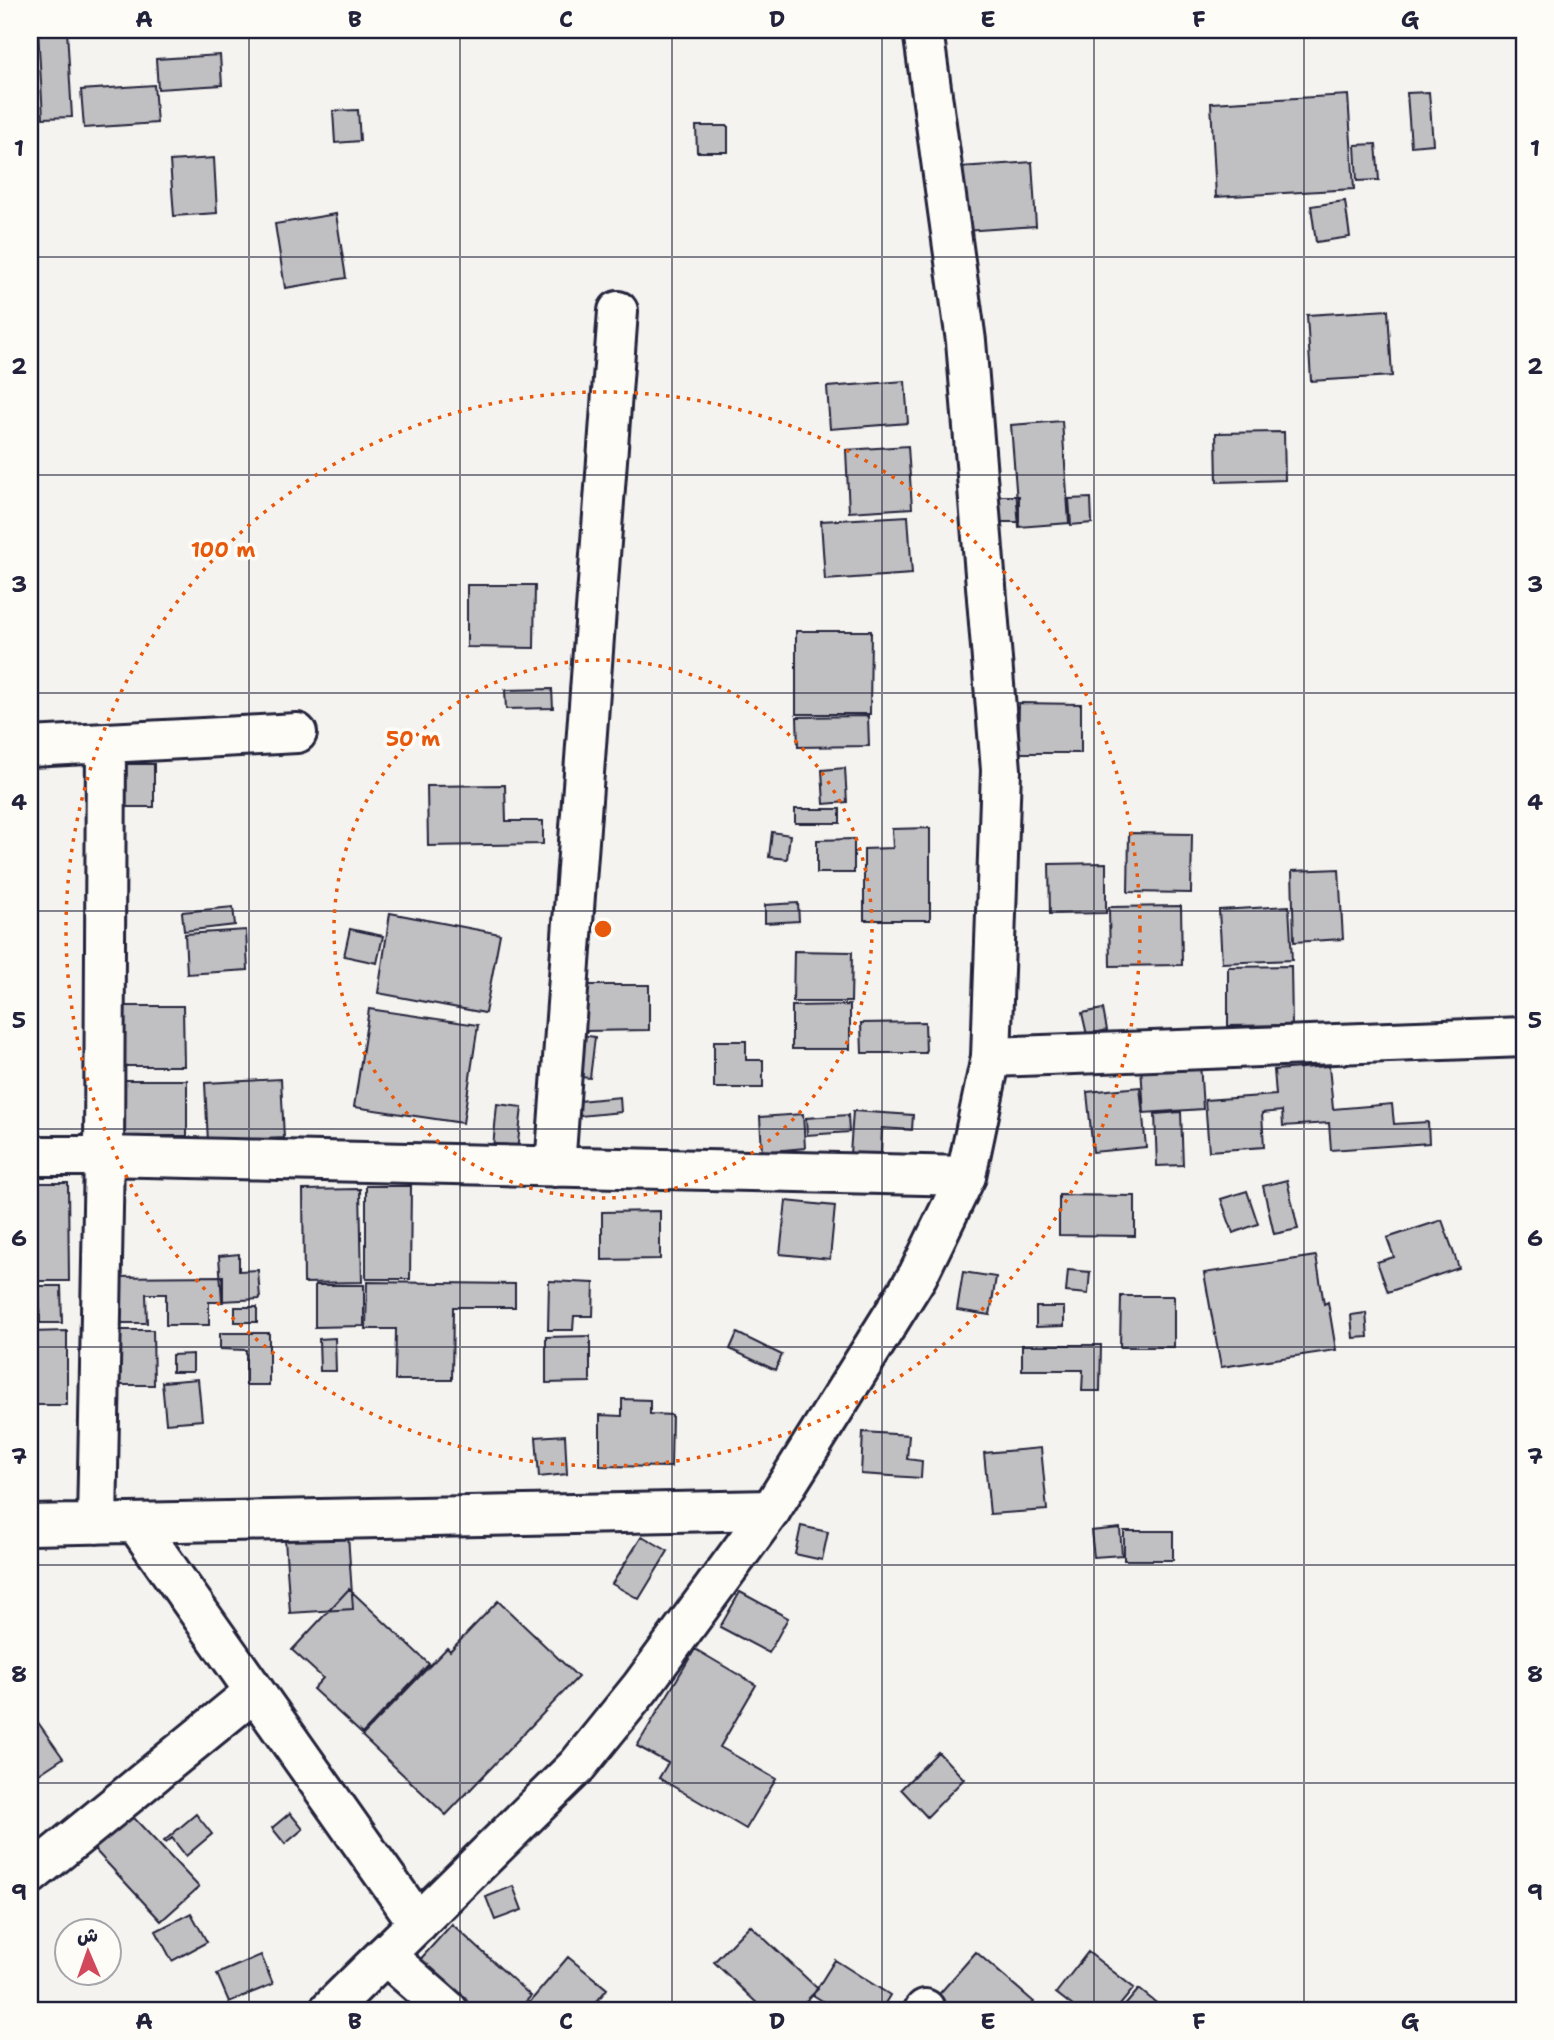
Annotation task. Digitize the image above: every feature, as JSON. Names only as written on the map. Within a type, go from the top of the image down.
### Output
[{"type":"street","points":[[329,2010],[577,1766],[641,1687],[771,1510],[918,1275],[966,1176],[991,1057],[1001,770],[966,341],[923,30]]},
{"type":"street","points":[[555,1167],[618,311]]},
{"type":"street","points":[[30,747],[297,733]]},
{"type":"street","points":[[97,1524],[104,1156],[106,743]]},
{"type":"street","points":[[991,1057],[1524,1037]]},
{"type":"street","points":[[30,1156],[966,1176]]},
{"type":"street","points":[[30,1525],[771,1510]]},
{"type":"street","points":[[136,1523],[418,1923]]},
{"type":"street","points":[[30,1875],[254,1692]]},
{"type":"street","points":[[385,1955],[448,2010]]},
{"type":"building","points":[[38,30],[67,30],[72,117],[43,118]]},
{"type":"building","points":[[220,55],[222,85],[158,89],[156,59]]},
{"type":"building","points":[[154,85],[157,123],[84,128],[81,90]]},
{"type":"building","points":[[1429,92],[1433,144],[1411,146],[1407,93]]},
{"type":"building","points":[[1348,95],[1354,189],[1216,197],[1211,103]]},
{"type":"building","points":[[358,110],[360,141],[335,143],[333,111]]},
{"type":"building","points":[[696,126],[728,126],[728,152],[697,152]]},
{"type":"building","points":[[1376,144],[1379,180],[1357,181],[1355,145]]},
{"type":"building","points":[[214,158],[217,213],[174,216],[170,161]]},
{"type":"building","points":[[1032,162],[1036,226],[950,232],[946,168]]},
{"type":"building","points":[[1345,201],[1350,237],[1316,242],[1311,206]]},
{"type":"building","points":[[336,214],[346,278],[285,288],[275,224]]},
{"type":"building","points":[[1388,310],[1392,376],[1311,381],[1307,315]]},
{"type":"building","points":[[905,381],[908,423],[830,429],[827,387]]},
{"type":"building","points":[[1062,421],[1069,523],[1019,527],[1011,425]]},
{"type":"building","points":[[1284,432],[1285,480],[1217,482],[1216,433]]},
{"type":"building","points":[[908,446],[912,508],[849,512],[846,450]]},
{"type":"building","points":[[996,496],[1019,496],[1019,522],[995,522]]},
{"type":"building","points":[[1091,498],[1092,523],[1071,525],[1069,499]]},
{"type":"building","points":[[908,516],[912,574],[825,580],[821,521]]},
{"type":"building","points":[[467,585],[535,585],[534,648],[467,647]]},
{"type":"building","points":[[796,631],[871,631],[870,714],[796,714]]},
{"type":"building","points":[[552,689],[553,708],[506,709],[505,690]]},
{"type":"building","points":[[1019,703],[1081,704],[1081,753],[1018,753]]},
{"type":"building","points":[[868,716],[869,746],[798,747],[797,717]]},
{"type":"building","points":[[112,764],[154,764],[154,807],[112,807]]},
{"type":"building","points":[[845,768],[847,802],[824,804],[822,770]]},
{"type":"building","points":[[505,785],[506,821],[543,821],[543,844],[428,846],[427,786]]},
{"type":"building","points":[[795,809],[840,809],[840,823],[795,823]]},
{"type":"building","points":[[930,828],[930,920],[864,920],[864,849],[893,848],[892,829]]},
{"type":"building","points":[[772,832],[790,835],[787,859],[769,857]]},
{"type":"building","points":[[1129,833],[1192,834],[1191,893],[1128,892]]},
{"type":"building","points":[[854,839],[854,873],[817,873],[817,840]]},
{"type":"building","points":[[1106,863],[1106,913],[1050,914],[1049,864]]},
{"type":"building","points":[[1339,869],[1343,939],[1294,942],[1292,871]]},
{"type":"building","points":[[798,903],[799,921],[765,923],[765,905]]},
{"type":"building","points":[[1181,906],[1182,965],[1110,966],[1109,907]]},
{"type":"building","points":[[1289,906],[1292,960],[1222,963],[1219,910]]},
{"type":"building","points":[[233,907],[235,925],[184,931],[182,912]]},
{"type":"building","points":[[390,913],[500,934],[485,1013],[378,993]]},
{"type":"building","points":[[350,929],[383,936],[377,963],[344,956]]},
{"type":"building","points":[[246,930],[248,970],[187,974],[185,934]]},
{"type":"building","points":[[794,951],[852,952],[851,1002],[793,1002]]},
{"type":"building","points":[[1291,966],[1292,1025],[1228,1026],[1228,967]]},
{"type":"building","points":[[585,985],[649,985],[649,1030],[585,1031]]},
{"type":"building","points":[[850,1005],[850,1049],[792,1049],[792,1006]]},
{"type":"building","points":[[107,1006],[183,1006],[184,1066],[107,1066]]},
{"type":"building","points":[[369,1009],[478,1025],[463,1123],[354,1107]]},
{"type":"building","points":[[1103,1009],[1107,1030],[1087,1035],[1082,1013]]},
{"type":"building","points":[[925,1022],[926,1053],[862,1053],[861,1023]]},
{"type":"building","points":[[575,1034],[595,1037],[590,1078],[569,1076]]},
{"type":"building","points":[[714,1041],[746,1041],[746,1060],[763,1060],[763,1088],[714,1088]]},
{"type":"building","points":[[1200,1063],[1203,1109],[1144,1113],[1141,1067]]},
{"type":"building","points":[[1329,1066],[1333,1109],[1392,1104],[1394,1124],[1428,1122],[1429,1143],[1331,1150],[1329,1123],[1283,1126],[1282,1111],[1262,1113],[1264,1147],[1209,1151],[1205,1100],[1276,1095],[1274,1070]]},
{"type":"building","points":[[281,1079],[284,1138],[208,1142],[205,1083]]},
{"type":"building","points":[[108,1080],[187,1080],[187,1136],[108,1136]]},
{"type":"building","points":[[1140,1087],[1146,1147],[1093,1152],[1087,1092]]},
{"type":"building","points":[[620,1097],[621,1112],[580,1116],[579,1101]]},
{"type":"building","points":[[497,1104],[522,1107],[517,1151],[493,1148]]},
{"type":"building","points":[[853,1111],[913,1115],[912,1130],[882,1128],[881,1156],[850,1154]]},
{"type":"building","points":[[1181,1112],[1183,1165],[1157,1166],[1155,1114]]},
{"type":"building","points":[[803,1114],[805,1148],[762,1152],[760,1117]]},
{"type":"building","points":[[848,1115],[849,1132],[807,1135],[806,1118]]},
{"type":"building","points":[[1287,1180],[1298,1229],[1274,1234],[1263,1186]]},
{"type":"building","points":[[30,1183],[68,1183],[69,1281],[30,1281]]},
{"type":"building","points":[[366,1186],[411,1186],[410,1279],[366,1279]]},
{"type":"building","points":[[360,1189],[362,1282],[304,1283],[303,1190]]},
{"type":"building","points":[[1247,1191],[1258,1224],[1233,1233],[1221,1199]]},
{"type":"building","points":[[1059,1195],[1135,1196],[1135,1236],[1059,1235]]},
{"type":"building","points":[[786,1201],[835,1206],[830,1259],[780,1254]]},
{"type":"building","points":[[660,1211],[660,1259],[602,1260],[602,1212]]},
{"type":"building","points":[[1442,1220],[1459,1268],[1388,1292],[1377,1262],[1394,1257],[1387,1238]]},
{"type":"building","points":[[239,1254],[239,1271],[258,1270],[260,1299],[222,1301],[219,1256]]},
{"type":"building","points":[[1316,1256],[1324,1304],[1328,1302],[1336,1350],[1221,1367],[1204,1273]]},
{"type":"building","points":[[1068,1270],[1090,1272],[1088,1294],[1066,1292]]},
{"type":"building","points":[[963,1272],[996,1277],[990,1315],[957,1310]]},
{"type":"building","points":[[223,1276],[223,1302],[209,1302],[209,1325],[166,1325],[166,1294],[146,1294],[147,1323],[107,1323],[106,1277]]},
{"type":"building","points":[[549,1281],[594,1283],[593,1316],[574,1316],[573,1330],[548,1330]]},
{"type":"building","points":[[367,1282],[515,1284],[515,1307],[453,1307],[452,1380],[395,1380],[396,1329],[366,1329]]},
{"type":"building","points":[[315,1285],[364,1285],[364,1326],[315,1327]]},
{"type":"building","points":[[39,1286],[61,1286],[62,1323],[40,1323]]},
{"type":"building","points":[[1121,1296],[1174,1296],[1174,1347],[1120,1347]]},
{"type":"building","points":[[235,1307],[257,1307],[257,1322],[235,1322]]},
{"type":"building","points":[[1036,1307],[1064,1307],[1064,1326],[1036,1327]]},
{"type":"building","points":[[1366,1313],[1368,1337],[1353,1338],[1351,1315]]},
{"type":"building","points":[[102,1330],[153,1330],[154,1385],[103,1385]]},
{"type":"building","points":[[67,1331],[67,1405],[30,1405],[30,1332]]},
{"type":"building","points":[[220,1333],[269,1333],[269,1385],[246,1385],[246,1350],[220,1349]]},
{"type":"building","points":[[737,1333],[782,1355],[775,1370],[730,1349]]},
{"type":"building","points":[[590,1336],[590,1382],[546,1383],[546,1337]]},
{"type":"building","points":[[335,1338],[336,1371],[320,1371],[319,1339]]},
{"type":"building","points":[[1022,1345],[1101,1345],[1100,1391],[1082,1391],[1083,1370],[1022,1370]]},
{"type":"building","points":[[193,1354],[193,1372],[172,1372],[172,1355]]},
{"type":"building","points":[[198,1379],[202,1420],[166,1423],[162,1382]]},
{"type":"building","points":[[622,1399],[650,1400],[650,1414],[672,1415],[671,1467],[600,1466],[600,1415],[622,1416]]},
{"type":"building","points":[[863,1432],[909,1435],[907,1459],[922,1461],[921,1478],[861,1474]]},
{"type":"building","points":[[565,1435],[567,1474],[539,1477],[536,1437]]},
{"type":"building","points":[[1041,1448],[1047,1510],[990,1514],[984,1453]]},
{"type":"building","points":[[801,1526],[828,1532],[822,1560],[795,1554]]},
{"type":"building","points":[[1120,1528],[1122,1555],[1094,1557],[1091,1531]]},
{"type":"building","points":[[1124,1531],[1173,1531],[1173,1560],[1124,1560]]},
{"type":"building","points":[[348,1535],[353,1609],[290,1613],[285,1539]]},
{"type":"building","points":[[642,1536],[668,1551],[639,1599],[612,1584]]},
{"type":"building","points":[[349,1589],[429,1664],[362,1734],[313,1689],[323,1678],[292,1650]]},
{"type":"building","points":[[740,1592],[788,1618],[769,1653],[720,1627]]},
{"type":"building","points":[[498,1601],[578,1677],[446,1815],[362,1736],[447,1648],[450,1651]]},
{"type":"building","points":[[695,1649],[756,1685],[720,1747],[776,1779],[746,1829],[659,1778],[668,1763],[637,1746]]},
{"type":"building","points":[[30,1711],[63,1758],[30,1780]]},
{"type":"building","points":[[938,1752],[964,1779],[927,1817],[901,1789]]},
{"type":"building","points":[[119,1802],[199,1887],[161,1921],[82,1836]]},
{"type":"building","points":[[290,1813],[303,1829],[285,1844],[272,1828]]},
{"type":"building","points":[[196,1814],[212,1834],[186,1856],[172,1838],[166,1843],[164,1841]]},
{"type":"building","points":[[513,1886],[522,1910],[495,1920],[486,1897]]},
{"type":"building","points":[[191,1913],[207,1942],[172,1961],[156,1931]]},
{"type":"building","points":[[452,1924],[531,1996],[518,2010],[470,2010],[417,1963]]},
{"type":"building","points":[[750,1925],[818,1989],[797,2010],[764,2010],[714,1962]]},
{"type":"building","points":[[976,1952],[1034,2002],[1027,2010],[946,2010],[934,2000]]},
{"type":"building","points":[[1088,1952],[1134,1988],[1116,2010],[1078,2010],[1056,1993]]},
{"type":"building","points":[[261,1955],[273,1984],[229,2002],[217,1974]]},
{"type":"building","points":[[568,1957],[607,1989],[590,2010],[523,2010]]},
{"type":"building","points":[[835,1960],[890,1995],[881,2010],[837,2010],[813,1995]]},
{"type":"building","points":[[1139,1989],[1165,2010],[1121,2010]]},
{"type":"building","points":[[810,2002],[820,2010],[802,2010]]}]
